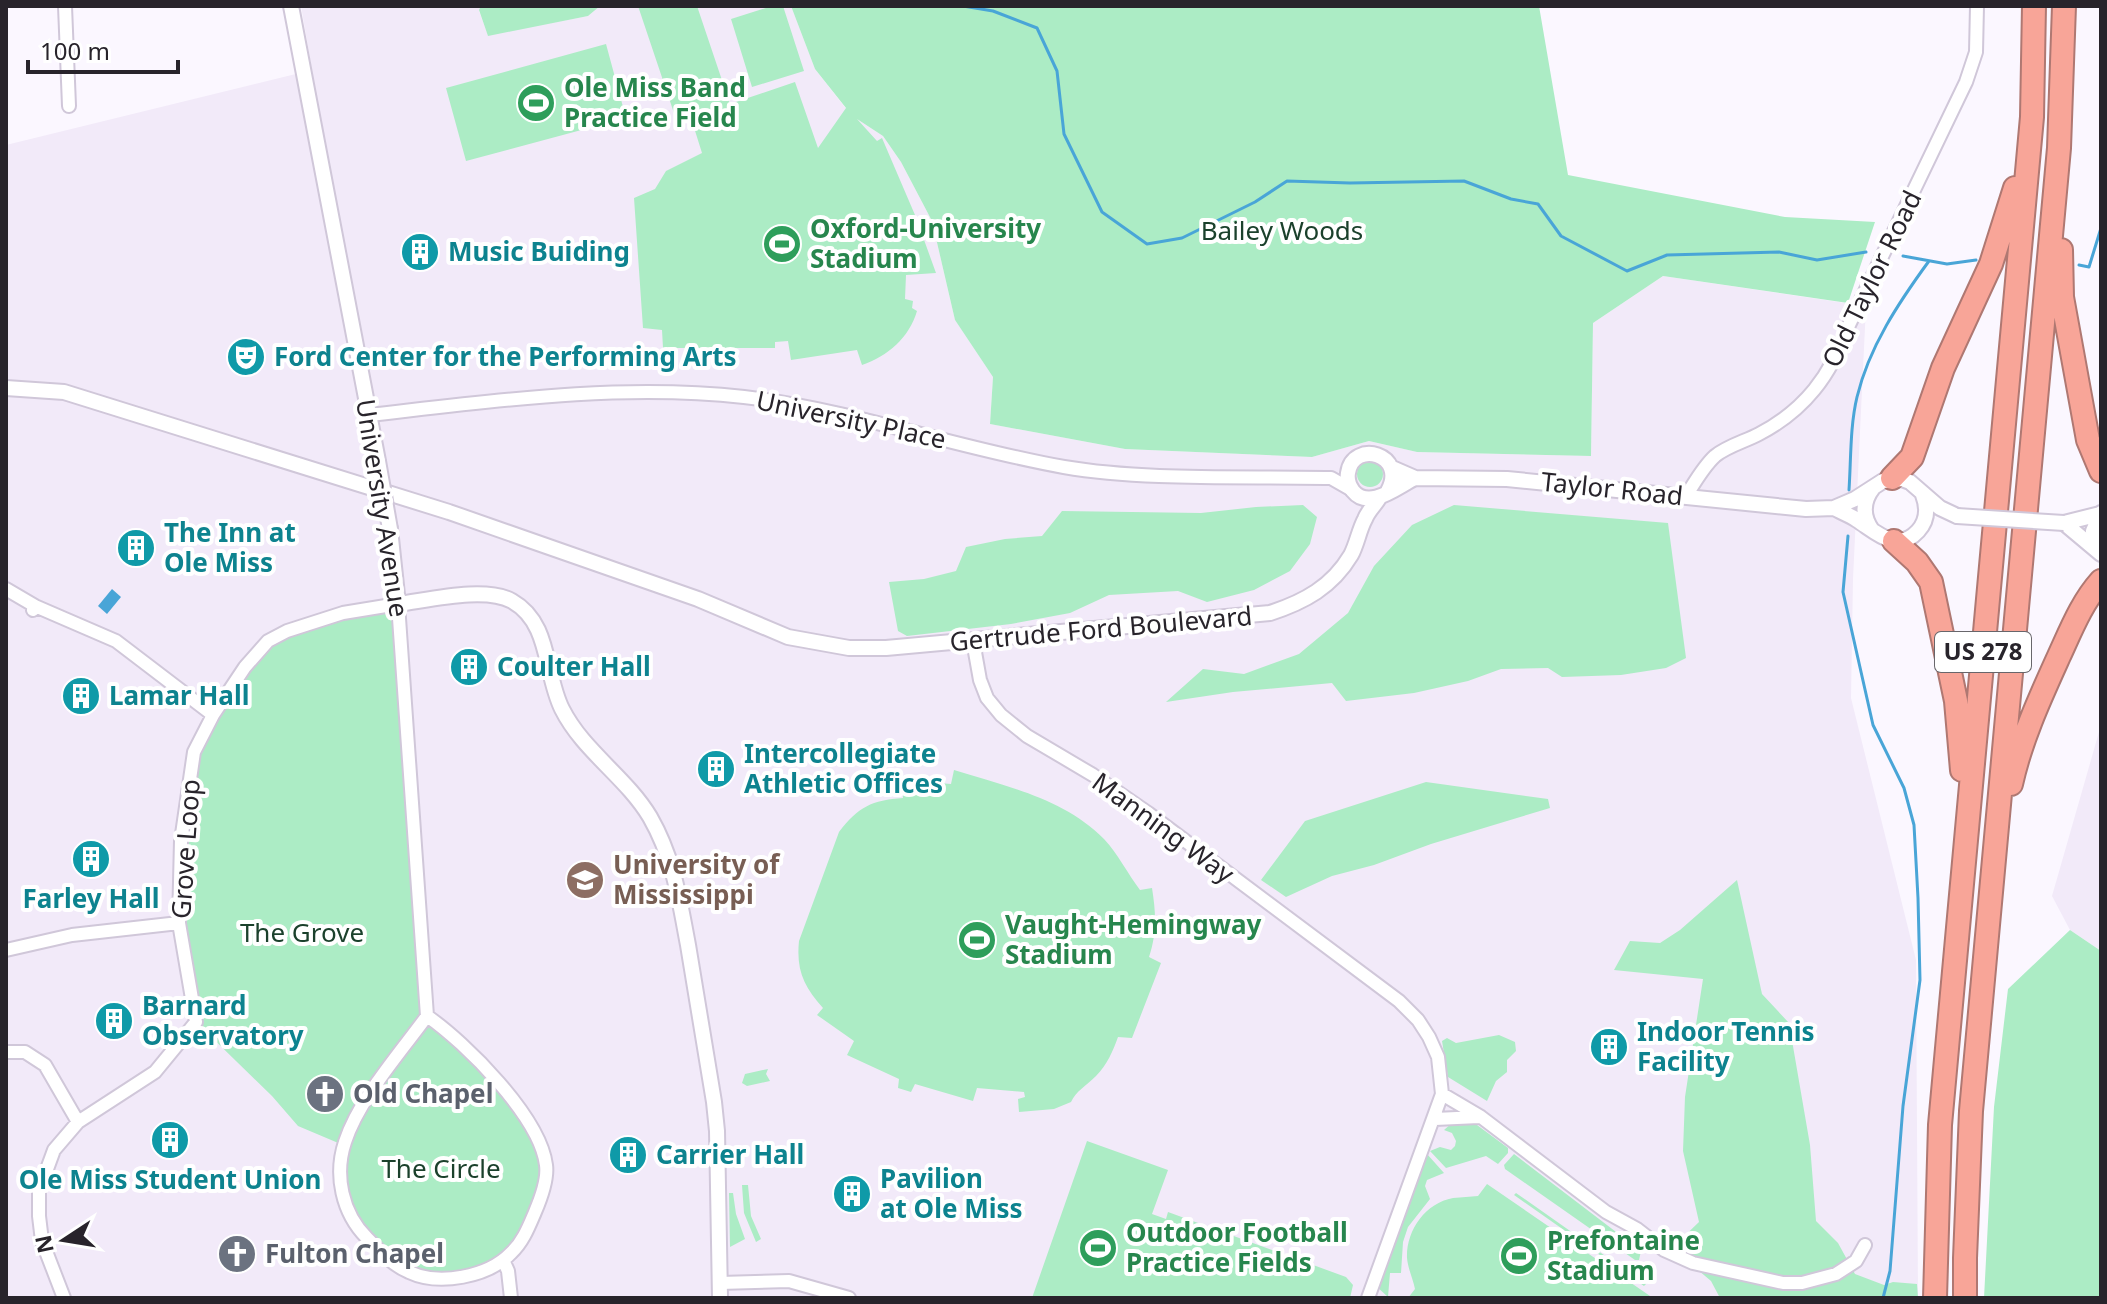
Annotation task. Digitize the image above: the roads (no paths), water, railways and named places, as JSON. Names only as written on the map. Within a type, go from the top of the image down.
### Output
[{"type":"highway","name":"US 278","points":[[1935,1298],[1940,1125],[2032,117],[2034,6]]},
{"type":"highway","name":"US 278","points":[[1965,1298],[1971,1111],[2059,148],[2064,6]]},
{"type":"highway","points":[[1883,482],[1912,457],[1943,368],[1991,264],[2010,208],[2032,117]]},
{"type":"highway","points":[[2059,148],[2062,297],[2088,440],[2101,471]]},
{"type":"highway","points":[[1894,541],[1917,562],[1931,582],[1937,604],[1956,701],[1966,842]]},
{"type":"highway","points":[[1994,863],[2016,764],[2034,712],[2080,613],[2101,581]]},
{"type":"street","points":[[65,6],[69,106]]},
{"type":"street","name":"University Avenue","points":[[291,6],[390,529],[427,1016]]},
{"type":"street","points":[[1963,6],[1977,7]]},
{"type":"street","name":"Old Taylor Road","points":[[1686,496],[1704,467],[1717,454],[1761,433],[1799,408],[1832,368],[1848,327],[1966,82],[1976,52],[1977,7]]},
{"type":"street","name":"Gertrude Ford Boulevard","points":[[6,388],[64,392],[449,512],[683,594],[788,637],[849,648],[973,641],[1270,613],[1314,595],[1337,575],[1352,553],[1366,515],[1384,494]]},
{"type":"street","name":"University Place","points":[[369,415],[548,396],[620,392],[745,397],[800,406],[1068,467],[1178,475],[1331,478],[1356,494]]},
{"type":"street","points":[[1331,478],[1363,454],[1370,453],[1383,457],[1392,468],[1392,484],[1384,494]]},
{"type":"street","points":[[1352,463],[1347,476],[1366,515]]},
{"type":"street","name":"Taylor Road","points":[[1392,468],[1415,478],[1507,479],[1806,509],[1834,508]]},
{"type":"street","points":[[1356,494],[1384,494],[1415,478]]},
{"type":"street","points":[[1872,531],[1867,523],[1865,503],[1883,482]]},
{"type":"street","points":[[1834,508],[1883,482],[1910,482],[1940,508],[1957,516]]},
{"type":"street","points":[[1922,527],[1927,511],[1923,495]]},
{"type":"street","points":[[1834,508],[1855,518],[1879,536],[1894,541],[1914,535],[1922,527],[1957,516],[2064,523],[2100,513]]},
{"type":"street","points":[[2099,551],[2093,531],[2100,513]]},
{"type":"street","points":[[2064,523],[2099,551]]},
{"type":"street","points":[[6,589],[34,608],[116,641],[213,715]]},
{"type":"street","points":[[398,604],[477,594],[504,597],[516,603],[535,622],[560,705],[574,730],[624,783],[649,816],[668,853],[680,898],[714,1102],[720,1290],[789,1281],[849,1298]]},
{"type":"street","name":"Grove Loop","points":[[78,1122],[155,1072],[196,1022],[179,923],[181,841],[194,752],[213,715],[245,667],[268,641],[343,613],[398,604]]},
{"type":"street","name":"Manning Way","points":[[973,641],[974,659],[987,698],[1008,721],[1148,813],[1399,1001],[1418,1020],[1429,1037],[1438,1057],[1442,1094],[1368,1298]]},
{"type":"street","points":[[6,950],[72,935],[179,923]]},
{"type":"street","points":[[427,1016],[448,1030],[519,1106],[535,1130],[547,1166],[537,1208],[528,1229],[503,1260],[475,1274],[452,1277],[410,1273],[380,1251],[360,1231],[346,1208],[341,1186],[340,1161],[350,1128],[427,1016]]},
{"type":"street","points":[[6,1052],[25,1052],[45,1065],[78,1122],[54,1150],[39,1191],[42,1241],[64,1298]]},
{"type":"street","points":[[1442,1094],[1481,1117],[1595,1204],[1637,1229],[1664,1250],[1693,1263],[1783,1283],[1802,1283],[1836,1274],[1856,1261],[1865,1245]]},
{"type":"street","points":[[1435,1119],[1481,1117]]},
{"type":"street","points":[[503,1260],[508,1271],[511,1298]]},
{"type":"water","points":[[112,589],[121,597],[107,614],[98,606]]},
{"type":"waterway","points":[[963,6],[993,11],[1037,28],[1057,71],[1064,134],[1102,212],[1147,244],[1182,238],[1255,202],[1287,181],[1464,181],[1511,199],[1538,204],[1561,236],[1627,271],[1667,255],[1779,252],[1817,260],[1866,252]]},
{"type":"waterway","points":[[2079,265],[2089,267],[2101,228]]},
{"type":"waterway","points":[[1903,256],[1947,264],[1976,260]]},
{"type":"waterway","points":[[1849,490],[1853,420],[1862,378],[1886,326],[1929,261]]},
{"type":"waterway","points":[[1848,536],[1843,592],[1873,725],[1904,788],[1914,825],[1918,898],[1920,980],[1903,1106],[1890,1271],[1883,1298]]},
{"type":"place","name":"Ole Miss Band Practice Field","points":[[536,103]]},
{"type":"place","name":"Oxford-University Stadium","points":[[782,244]]},
{"type":"place","name":"Music Buiding","points":[[420,252]]},
{"type":"place","name":"Ford Center for the Performing Arts","points":[[246,357]]},
{"type":"place","name":"The Inn at Ole Miss","points":[[136,548]]},
{"type":"place","name":"Coulter Hall","points":[[469,667]]},
{"type":"place","name":"Lamar Hall","points":[[81,696]]},
{"type":"place","name":"Intercollegiate Athletic Offices","points":[[716,769]]},
{"type":"place","name":"Farley Hall","points":[[91,859]]},
{"type":"place","name":"University of Mississippi","points":[[585,880]]},
{"type":"place","name":"Vaught-Hemingway Stadium","points":[[977,940]]},
{"type":"place","name":"Barnard Observatory","points":[[114,1021]]},
{"type":"place","name":"Indoor Tennis Facility","points":[[1609,1047]]},
{"type":"place","name":"Old Chapel","points":[[325,1094]]},
{"type":"place","name":"Ole Miss Student Union","points":[[170,1140]]},
{"type":"place","name":"Carrier Hall","points":[[628,1155]]},
{"type":"place","name":"Pavilion at Ole Miss","points":[[852,1194]]},
{"type":"place","name":"Outdoor Football Practice Fields","points":[[1098,1248]]},
{"type":"place","name":"Fulton Chapel","points":[[237,1254]]},
{"type":"place","name":"Prefontaine Stadium","points":[[1519,1256]]},
{"type":"park label","name":"Bailey Woods","points":[[1282,231]]},
{"type":"park label","name":"The Grove","points":[[302,933]]},
{"type":"park label","name":"The Circle","points":[[441,1169]]}]
